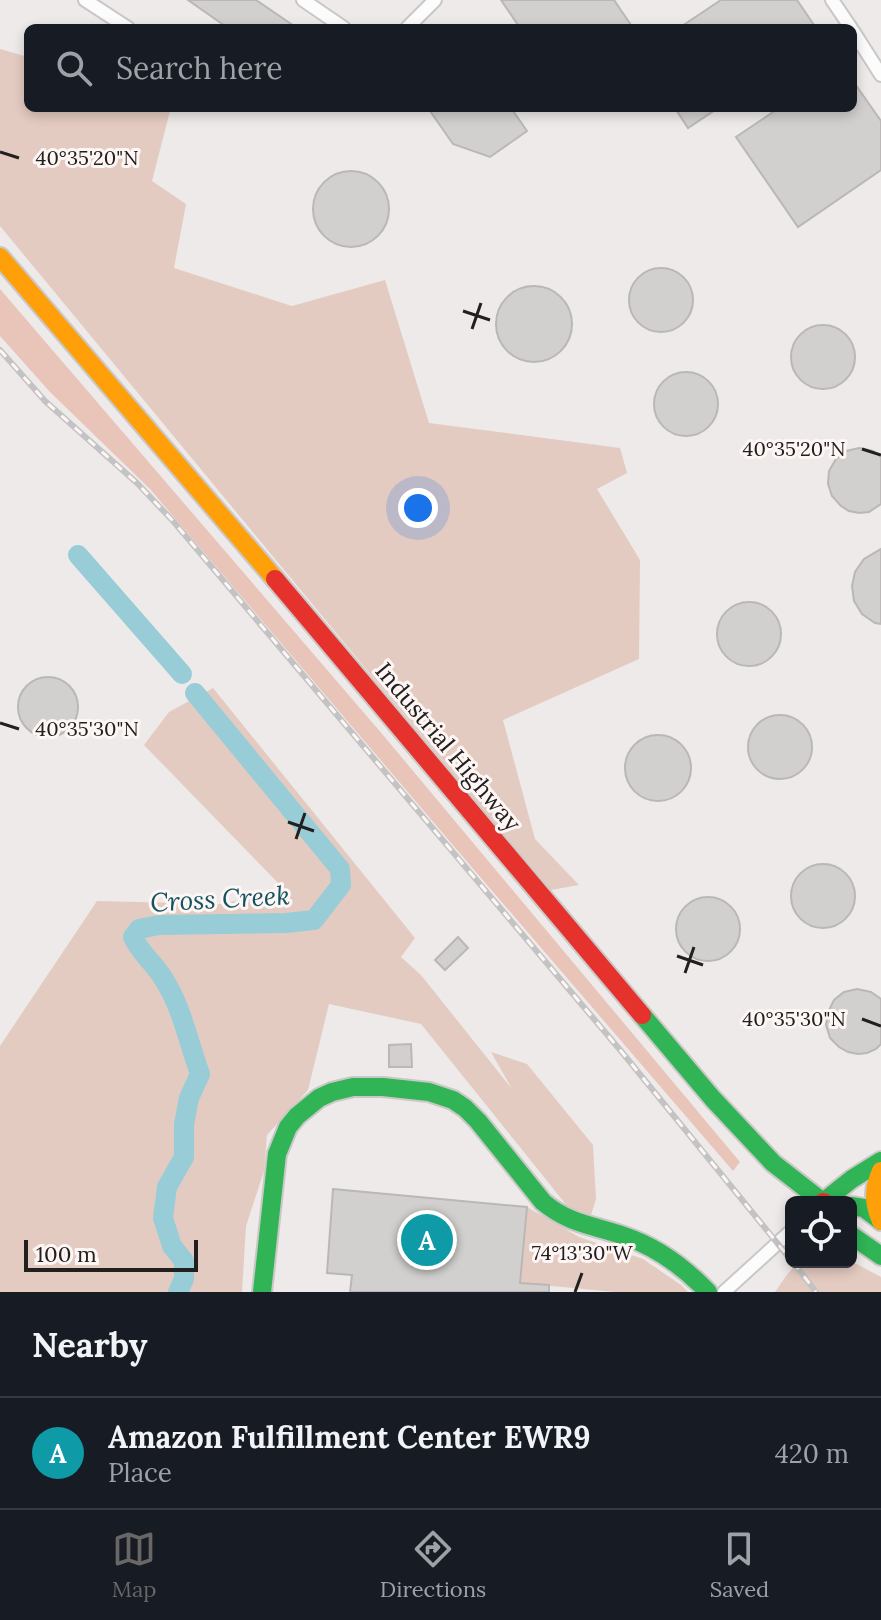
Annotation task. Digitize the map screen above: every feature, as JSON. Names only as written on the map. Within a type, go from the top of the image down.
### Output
[{"type":"main road","name":"Industrial Highway","points":[[0,257],[713,1099],[773,1163],[815,1196]]},
{"type":"main road","points":[[262,1292],[274,1168],[283,1136],[298,1115],[319,1098],[337,1090],[365,1087],[421,1091],[454,1101],[474,1117],[552,1211],[571,1221],[649,1246],[691,1274],[708,1292]]},
{"type":"main road","name":"Industrial Highway","points":[[831,1196],[881,1161]]},
{"type":"main road","points":[[881,1171],[873,1193],[881,1221]]},
{"type":"main road","points":[[857,1207],[864,1208],[881,1221]]},
{"type":"main road","points":[[857,1239],[881,1256]]},
{"type":"street","points":[[85,0],[122,24]]},
{"type":"street","points":[[303,0],[338,24]]},
{"type":"street","points":[[411,24],[435,0]]},
{"type":"street","points":[[838,2],[849,24]]},
{"type":"street","points":[[857,38],[881,75]]},
{"type":"street","points":[[724,1292],[785,1236]]},
{"type":"shaded area","points":[[0,49],[24,56],[24,112],[170,112],[152,181],[186,204],[174,268],[292,306],[385,280],[429,423],[620,448],[627,473],[597,489],[640,560],[639,659],[503,720],[535,839],[579,885],[551,890],[0,226]]},
{"type":"shaded area","points":[[0,289],[383,735],[740,1162],[733,1171],[150,489],[50,392],[0,336]]},
{"type":"shaded area","points":[[213,688],[415,938],[401,957],[421,975],[512,1089],[491,1052],[527,1064],[593,1145],[596,1199],[591,1215],[568,1207],[421,1024],[329,1004],[308,1090],[267,1135],[264,1171],[246,1226],[242,1292],[0,1292],[0,1046],[97,901],[223,904],[283,888],[144,745],[169,712]]},
{"type":"shaded area","points":[[527,1207],[579,1237],[643,1259],[688,1292],[615,1292],[520,1283]]},
{"type":"shaded area","points":[[857,1264],[881,1277],[881,1292],[775,1292],[793,1268],[857,1268]]},
{"type":"building","points":[[188,0],[256,0],[291,24],[222,24]]},
{"type":"building","points":[[501,0],[614,0],[630,24],[517,24]]},
{"type":"building","points":[[721,0],[797,0],[813,24],[685,24]]},
{"type":"building","points":[[857,87],[881,121],[881,170],[798,227],[736,137],[773,112],[857,112]]},
{"type":"building","points":[[431,112],[514,112],[527,131],[490,157],[453,144]]},
{"type":"building","points":[[678,112],[712,112],[688,128]]},
{"type":"building","points":[[351,171],[365,174],[378,182],[386,195],[389,209],[386,223],[378,236],[365,244],[351,247],[337,244],[324,236],[316,223],[313,209],[316,195],[324,182],[337,174]]},
{"type":"building","points":[[661,268],[684,277],[693,300],[684,323],[661,332],[638,323],[629,300],[638,277]]},
{"type":"building","points":[[534,286],[548,289],[561,297],[569,310],[572,324],[569,338],[561,351],[548,359],[534,362],[520,359],[507,351],[499,338],[496,324],[499,310],[507,297],[520,289]]},
{"type":"building","points":[[823,325],[846,334],[855,357],[846,380],[823,389],[800,380],[791,357],[800,334]]},
{"type":"building","points":[[686,372],[709,381],[718,404],[709,427],[686,436],[663,427],[654,404],[663,381]]},
{"type":"building","points":[[859,448],[873,451],[881,457],[881,504],[869,512],[859,513],[841,506],[832,496],[828,484],[829,471],[836,459],[846,451]]},
{"type":"building","points":[[881,549],[881,624],[862,614],[854,601],[852,586],[855,572],[864,559]]},
{"type":"building","points":[[749,602],[772,611],[781,634],[772,657],[749,666],[726,657],[717,634],[726,611]]},
{"type":"building","points":[[48,677],[60,679],[69,686],[76,695],[76,719],[69,728],[60,735],[48,737],[36,735],[27,728],[20,719],[18,707],[20,695],[27,686],[36,679]]},
{"type":"building","points":[[780,715],[803,724],[812,747],[803,770],[780,779],[757,770],[748,747],[757,724]]},
{"type":"building","points":[[651,735],[665,735],[677,740],[686,749],[691,768],[689,781],[682,792],[665,801],[651,801],[639,796],[630,787],[625,775],[625,761],[630,749],[639,740]]},
{"type":"building","points":[[823,864],[846,873],[855,896],[846,919],[823,928],[800,919],[791,896],[800,873]]},
{"type":"building","points":[[708,897],[731,906],[740,929],[731,952],[708,961],[685,952],[676,929],[685,906]]},
{"type":"building","points":[[458,937],[468,948],[445,970],[435,960]]},
{"type":"building","points":[[857,989],[871,992],[881,999],[881,1044],[867,1053],[858,1054],[839,1047],[830,1038],[826,1025],[834,1000],[844,992]]},
{"type":"building","points":[[411,1044],[412,1067],[389,1067],[389,1045]]},
{"type":"building","points":[[333,1189],[527,1207],[520,1283],[549,1285],[549,1292],[350,1292],[352,1275],[327,1273]]},
{"type":"waterway","name":"Cross Creek","points":[[78,555],[182,674]]},
{"type":"waterway","name":"Cross Creek","points":[[178,1292],[184,1279],[184,1261],[172,1246],[163,1218],[167,1187],[184,1157],[184,1124],[189,1098],[200,1074],[170,989],[133,937],[139,929],[159,925],[314,920],[341,885],[340,869],[195,693]]},
{"type":"railway","points":[[0,350],[45,401],[137,483],[173,521],[621,1051],[785,1253]]},
{"type":"railway","points":[[798,1268],[816,1292]]},
{"type":"traffic: fast","points":[[642,1015],[713,1099],[773,1163],[823,1202],[881,1161]]},
{"type":"traffic: fast","points":[[262,1292],[277,1154],[288,1127],[319,1098],[353,1087],[429,1092],[453,1100],[478,1121],[543,1202],[572,1220],[648,1246],[680,1266],[708,1292]]},
{"type":"traffic: fast","points":[[857,1207],[864,1208],[881,1221]]},
{"type":"traffic: fast","points":[[857,1239],[881,1256]]},
{"type":"traffic: slow","points":[[0,257],[275,579]]},
{"type":"traffic: slow","points":[[881,1171],[875,1196],[881,1221]]},
{"type":"traffic: jam","points":[[275,579],[642,1015]]},
{"type":"place","name":"Amazon Fulfillment Center EWR9","points":[[427,1240]]}]
